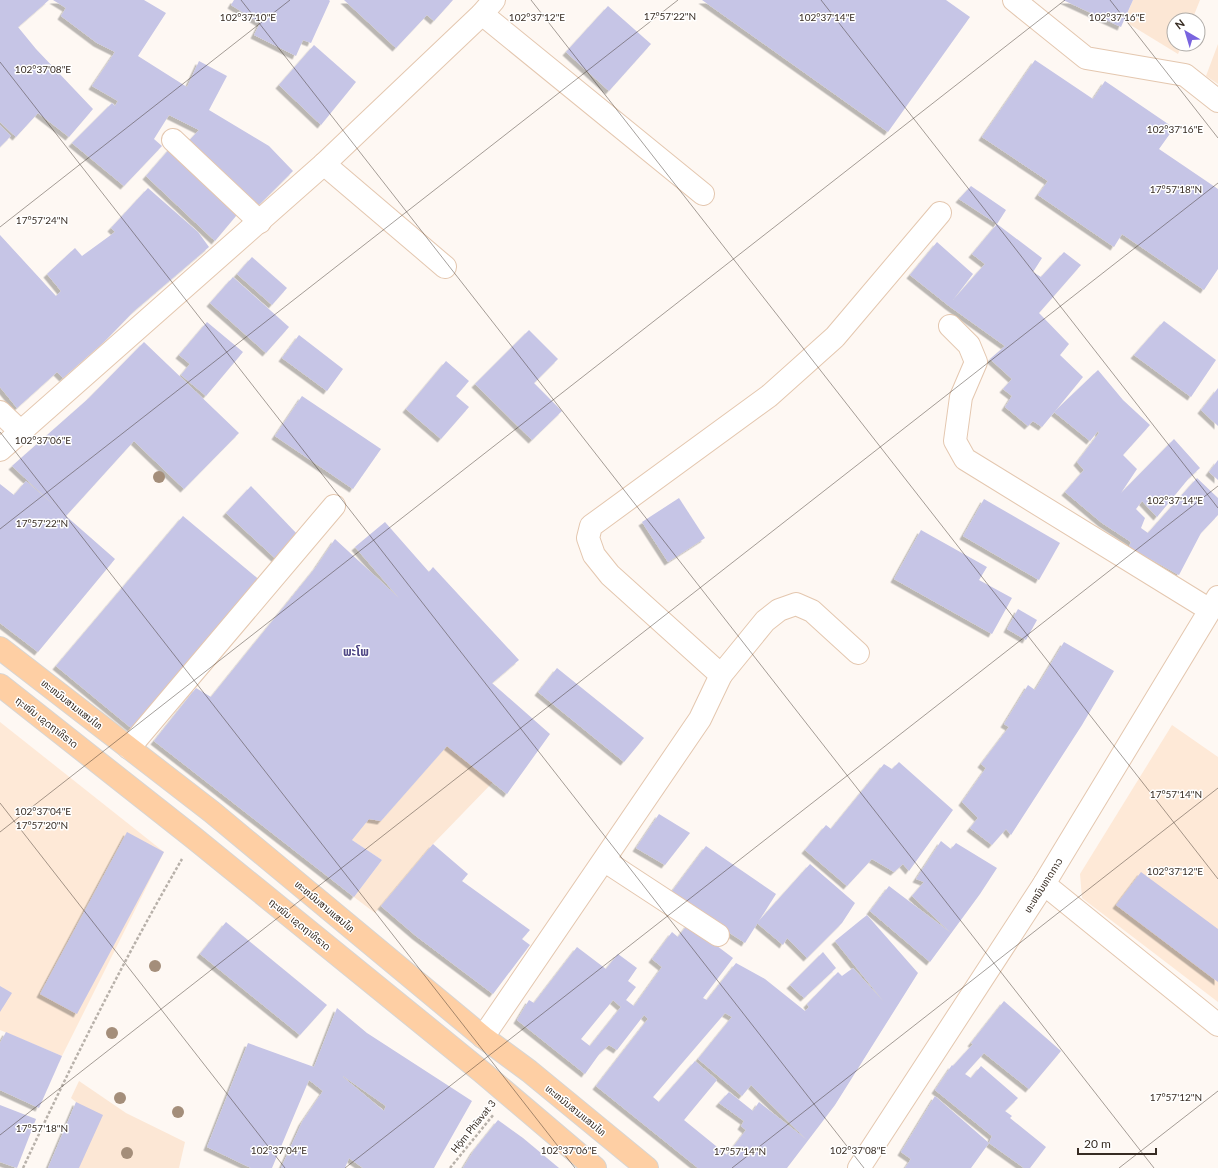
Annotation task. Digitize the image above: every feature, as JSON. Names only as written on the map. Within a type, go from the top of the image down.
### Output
[{"type":"main road","name":"ທະຫນົນສາມແສນໄທ","points":[[0,648],[212,812],[484,1038],[529,1071],[647,1168]]},
{"type":"main road","name":"ຖະໜົນ ເຊດຖາທິຣາດ","points":[[0,685],[194,838],[509,1095],[595,1168]]},
{"type":"street","points":[[1014,0],[1086,58],[1185,75],[1218,101]]},
{"type":"street","points":[[0,450],[324,164],[488,7],[702,194]]},
{"type":"street","points":[[173,140],[260,222]]},
{"type":"street","points":[[324,164],[445,267]]},
{"type":"street","points":[[721,675],[610,575],[594,555],[588,538],[591,526],[769,396],[835,337],[940,213]]},
{"type":"street","points":[[950,326],[969,345],[976,362],[961,397],[955,441],[965,459],[1214,603]]},
{"type":"street","points":[[0,412],[21,432]]},
{"type":"street","points":[[129,748],[334,506]]},
{"type":"street","name":"ທະຫນົນທາດກາວ","points":[[859,1168],[1044,884],[1214,603]]},
{"type":"street","points":[[484,1038],[700,719],[721,675],[766,621],[779,610],[796,604],[812,611],[858,653]]},
{"type":"street","points":[[605,861],[718,935]]},
{"type":"street","points":[[1044,884],[1218,1025]]},
{"type":"path","points":[[23,1168],[68,1072],[148,917],[194,838]]},
{"type":"path","name":"Hǭm Phīavat 3","points":[[450,1168],[509,1095]]},
{"type":"shaded area","points":[[1133,0],[1200,0],[1195,12],[1166,12],[1166,47],[1124,21]]},
{"type":"shaded area","points":[[1218,44],[1218,84],[1206,76]]},
{"type":"shaded area","points":[[0,722],[164,852],[62,1056],[0,1030]]},
{"type":"shaded area","points":[[1172,725],[1218,757],[1218,1002],[1082,898],[1080,874]]},
{"type":"shaded area","points":[[447,746],[493,782],[433,844],[375,913],[354,897],[382,860],[352,840],[369,819],[381,821]]},
{"type":"shaded area","points":[[79,1081],[126,1113],[185,1142],[179,1168],[79,1168],[76,1102],[71,1098]]},
{"type":"building","points":[[0,0],[49,0],[18,27],[36,49],[93,109],[69,137],[38,113],[16,137],[0,122]]},
{"type":"building","points":[[53,0],[144,0],[166,13],[138,56],[187,87],[199,61],[227,76],[209,110],[269,146],[293,171],[256,208],[185,145],[199,130],[169,115],[154,139],[162,146],[124,186],[72,143],[112,103],[115,106],[118,101],[92,86],[115,52],[97,43],[61,16],[66,8]]},
{"type":"building","points":[[234,0],[330,1],[311,43],[303,40],[296,56],[254,35],[260,23],[231,5]]},
{"type":"building","points":[[344,0],[453,0],[434,21],[427,15],[396,48]]},
{"type":"building","points":[[702,0],[946,0],[970,17],[888,132]]},
{"type":"building","points":[[1063,0],[1133,0],[1121,27]]},
{"type":"building","points":[[608,6],[651,44],[609,91],[566,52]]},
{"type":"building","points":[[314,45],[356,82],[321,125],[279,85]]},
{"type":"building","points":[[1035,60],[1093,99],[1105,81],[1174,128],[1159,149],[1218,189],[1218,269],[1204,290],[1122,234],[1114,247],[1038,195],[1048,181],[982,137]]},
{"type":"building","points":[[0,125],[11,136],[0,147]]},
{"type":"building","points":[[173,145],[241,210],[215,241],[146,176]]},
{"type":"building","points":[[971,186],[1006,210],[997,224],[959,199]]},
{"type":"building","points":[[148,188],[198,232],[209,247],[134,311],[104,342],[63,378],[57,372],[17,408],[0,387],[0,235],[56,296],[61,291],[47,274],[75,248],[82,256],[115,232],[111,228]]},
{"type":"building","points":[[997,224],[1042,258],[1033,272],[1041,277],[1064,252],[1081,265],[1039,313],[1069,344],[1060,355],[1083,377],[1042,427],[1033,421],[1028,426],[1005,407],[1012,396],[1003,389],[1012,379],[990,359],[1005,346],[949,306],[910,275],[937,242],[973,274],[953,300],[985,264],[972,254]]},
{"type":"building","points":[[252,257],[287,288],[272,305],[237,274]]},
{"type":"building","points":[[233,277],[289,327],[266,353],[210,303]]},
{"type":"building","points":[[1164,321],[1216,360],[1191,397],[1134,355]]},
{"type":"building","points":[[207,322],[243,352],[206,396],[181,375],[190,364],[179,355]]},
{"type":"building","points":[[529,330],[558,359],[534,383],[562,411],[532,440],[475,384]]},
{"type":"building","points":[[299,335],[343,369],[327,391],[282,358]]},
{"type":"building","points":[[144,342],[239,433],[184,489],[134,441],[66,516],[115,559],[38,652],[0,623],[0,484],[14,495],[26,481],[56,507],[12,466],[89,398]]},
{"type":"building","points":[[446,361],[469,381],[456,396],[469,407],[441,439],[406,409]]},
{"type":"building","points":[[1098,370],[1123,400],[1150,425],[1123,455],[1137,469],[1121,493],[1174,439],[1200,468],[1189,478],[1157,517],[1142,501],[1136,509],[1145,518],[1141,528],[1148,533],[1197,478],[1218,498],[1218,515],[1201,533],[1179,575],[1129,547],[1131,542],[1102,523],[1065,492],[1084,470],[1077,462],[1099,433],[1098,431],[1090,441],[1054,412]]},
{"type":"building","points":[[1218,388],[1218,426],[1201,410]]},
{"type":"building","points":[[302,396],[381,449],[353,489],[275,436]]},
{"type":"building","points":[[1218,460],[1218,480],[1209,472]]},
{"type":"building","points":[[251,486],[300,537],[277,560],[226,513]]},
{"type":"building","points":[[679,498],[705,538],[668,562],[642,522]]},
{"type":"building","points":[[984,499],[1060,543],[1039,580],[963,536]]},
{"type":"building","points":[[183,516],[262,582],[136,732],[56,666]]},
{"type":"building","points":[[385,522],[429,572],[433,567],[519,660],[492,683],[550,734],[507,794],[447,746],[381,821],[369,819],[352,840],[382,860],[354,897],[154,741],[196,688],[211,697],[316,567],[335,539],[399,598],[355,547]]},
{"type":"building","points":[[921,530],[987,567],[979,580],[1012,598],[992,634],[894,579]]},
{"type":"building","points":[[1018,609],[1037,620],[1026,640],[1007,629]]},
{"type":"building","points":[[1064,642],[1114,671],[1082,725],[1011,835],[1006,829],[992,845],[970,828],[978,818],[962,802],[986,768],[981,764],[1009,727],[1004,724],[1028,685],[1035,690]]},
{"type":"building","points":[[557,668],[644,738],[624,762],[538,692]]},
{"type":"building","points":[[899,762],[953,810],[909,871],[903,864],[894,872],[872,859],[847,886],[805,850],[826,825],[831,829],[884,764],[892,769]]},
{"type":"building","points":[[659,814],[690,833],[665,865],[636,848]]},
{"type":"building","points":[[127,832],[164,852],[77,1014],[40,994]]},
{"type":"building","points":[[941,841],[951,849],[956,843],[997,868],[980,894],[930,962],[870,911],[889,886],[951,933],[912,896],[924,882],[916,879]]},
{"type":"building","points":[[433,844],[468,874],[462,881],[530,930],[522,939],[530,945],[493,994],[416,936],[381,906]]},
{"type":"building","points":[[706,846],[776,894],[745,943],[670,894]]},
{"type":"building","points":[[810,864],[855,903],[842,923],[807,958],[787,938],[783,945],[757,923]]},
{"type":"building","points":[[1141,872],[1218,929],[1218,982],[1116,905]]},
{"type":"building","points":[[867,915],[918,973],[835,1105],[787,1168],[698,1168],[596,1086],[648,1019],[644,1015],[617,1050],[609,1045],[600,1053],[585,1074],[517,1020],[529,1000],[534,1003],[577,947],[606,969],[618,954],[637,968],[628,981],[636,987],[626,1000],[634,1006],[662,967],[652,959],[672,932],[678,937],[688,924],[733,958],[703,998],[707,1000],[736,963],[765,979],[805,1011],[809,1007],[807,1004],[838,972],[842,976],[853,968],[884,1002],[835,941]],"holes":[[[613,1000],[621,1007],[590,1046],[581,1039]],[[725,1013],[732,1017],[698,1059],[742,1096],[751,1085],[807,1140],[759,1102],[753,1111],[729,1092],[719,1103],[744,1121],[741,1126],[746,1130],[727,1155],[684,1120],[717,1080],[695,1061],[659,1102],[653,1097]]]},
{"type":"building","points":[[226,922],[327,1005],[300,1035],[200,954]]},
{"type":"building","points":[[823,952],[836,968],[804,998],[790,985]]},
{"type":"building","points":[[0,986],[12,993],[0,1012]]},
{"type":"building","points":[[1004,1001],[1061,1051],[1029,1089],[984,1053],[965,1074],[971,1078],[981,1066],[1018,1098],[1005,1111],[1012,1116],[1010,1118],[1046,1147],[1030,1168],[1024,1168],[989,1143],[992,1136],[935,1090],[952,1065],[953,1066],[973,1044],[971,1043]]},
{"type":"building","points":[[337,1008],[367,1033],[472,1101],[434,1168],[363,1168],[349,1158],[345,1168],[281,1168],[302,1122],[323,1091],[309,1080],[272,1168],[251,1168],[207,1147],[248,1043],[314,1067]],"holes":[[[343,1076],[386,1106],[384,1111]]]},
{"type":"building","points":[[6,1032],[62,1056],[39,1108],[0,1090],[0,1043]]},
{"type":"building","points":[[935,1096],[989,1143],[971,1168],[905,1168],[911,1159],[901,1152]]},
{"type":"building","points":[[76,1102],[103,1115],[79,1168],[48,1168]]},
{"type":"building","points":[[0,1105],[36,1119],[17,1168],[0,1162]]},
{"type":"building","points":[[498,1120],[523,1138],[559,1168],[463,1168],[474,1150]]},
{"type":"district","name":"ພະໂພ","points":[[356,652]]}]
